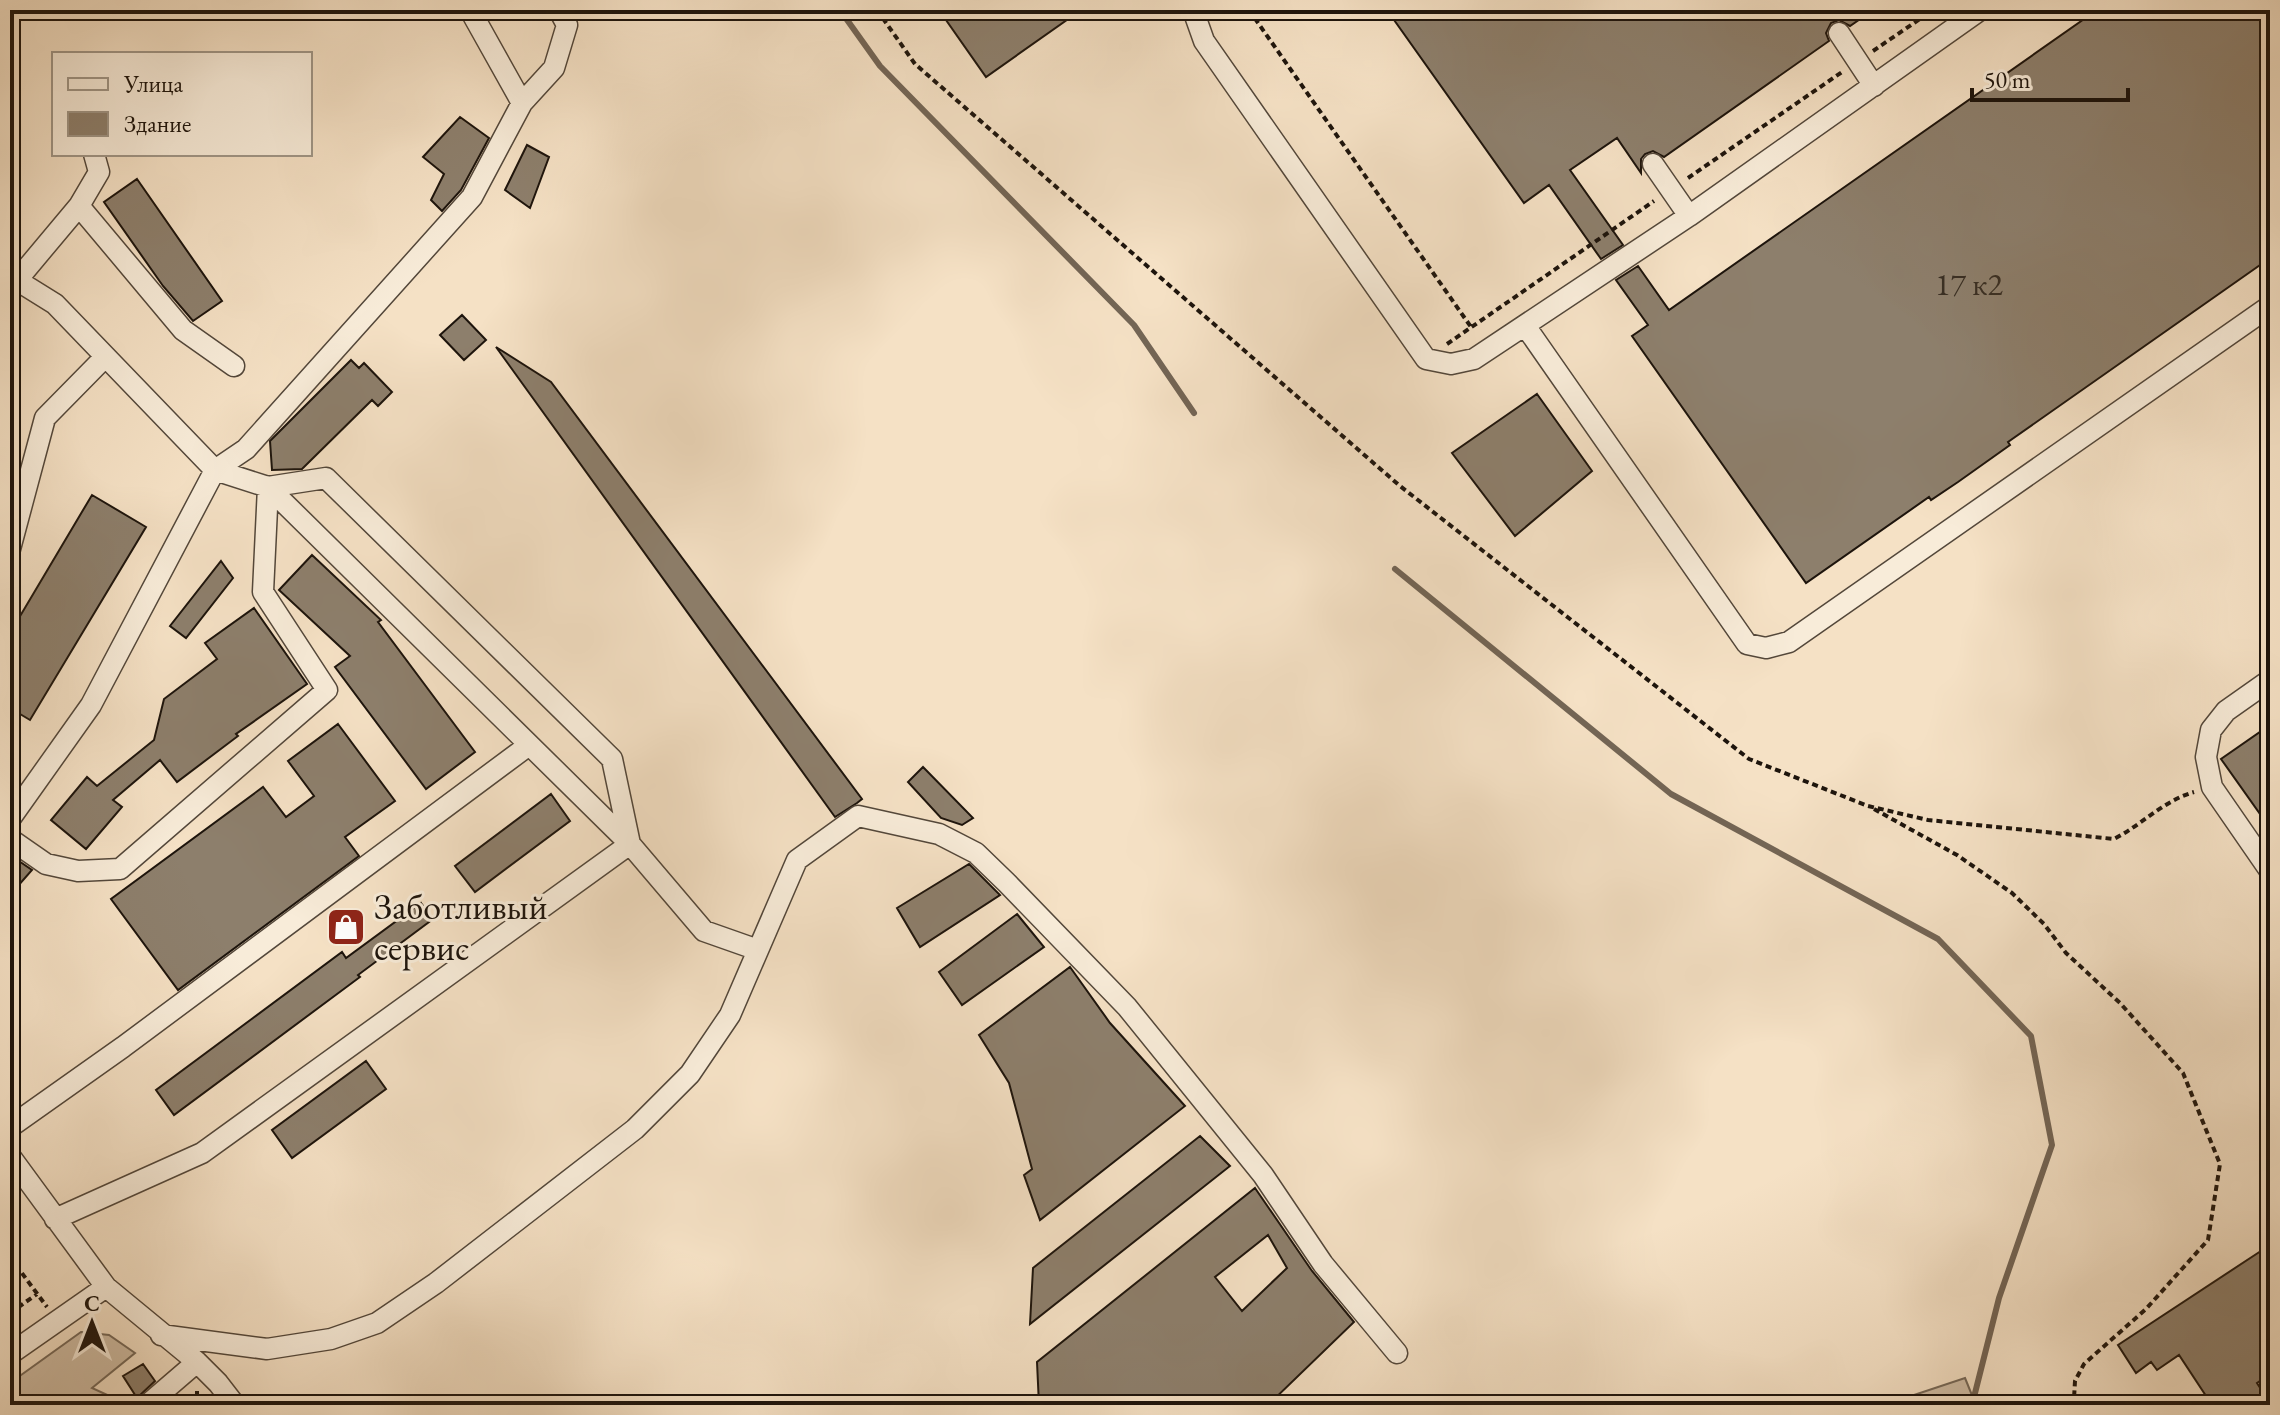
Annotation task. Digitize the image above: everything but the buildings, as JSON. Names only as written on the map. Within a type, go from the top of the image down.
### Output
[{"type":"street","points":[[470,10],[522,103]]},
{"type":"street","points":[[10,819],[91,705],[215,470],[246,449],[472,197],[522,103],[554,68],[567,25],[559,10]]},
{"type":"street","points":[[1193,10],[1204,41],[1426,359],[1451,364],[1474,359],[1526,327],[1980,10]]},
{"type":"street","points":[[1839,33],[1874,86]]},
{"type":"street","points":[[95,156],[99,172],[79,206],[13,278],[55,304],[215,470],[268,487],[326,478],[612,759],[630,844]]},
{"type":"street","points":[[1653,164],[1689,216]]},
{"type":"street","points":[[79,206],[183,330],[234,366]]},
{"type":"street","points":[[1526,327],[1747,644],[1766,648],[1789,642],[2270,306]]},
{"type":"street","points":[[10,549],[45,418],[105,357]]},
{"type":"street","points":[[268,487],[630,844],[704,931],[758,950]]},
{"type":"street","points":[[10,839],[46,864],[78,871],[120,869],[327,690],[263,592],[268,487]]},
{"type":"street","points":[[2270,680],[2226,711],[2211,730],[2206,757],[2212,787],[2270,871]]},
{"type":"street","points":[[10,1127],[123,1047],[529,745]]},
{"type":"street","points":[[161,1335],[267,1349],[331,1339],[377,1323],[436,1283],[635,1129],[690,1074],[730,1015],[797,860],[858,816],[939,834],[976,853],[1127,1007],[1263,1175],[1323,1264],[1397,1353]]},
{"type":"street","points":[[55,1219],[202,1153],[630,844]]},
{"type":"street","points":[[10,1156],[106,1287],[197,1362],[235,1405]]},
{"type":"street","points":[[11,1352],[106,1287]]},
{"type":"street","points":[[147,1405],[197,1362]]},
{"type":"path","points":[[877,10],[915,64],[1400,486],[1749,759],[1868,806],[1957,855],[2012,893],[2044,924],[2066,953],[2120,1003],[2183,1073],[2220,1164],[2208,1240],[2146,1309],[2084,1364],[2075,1381],[2074,1399],[2078,1405]]},
{"type":"path","points":[[1249,10],[1471,327]]},
{"type":"path","points":[[1868,806],[1928,820],[2114,839],[2173,798],[2212,787]]},
{"type":"path","points":[[10,1257],[57,1320]]},
{"type":"path","points":[[10,1313],[37,1294]]},
{"type":"shaded area","points":[[81,1332],[109,1335],[135,1353],[92,1388],[129,1405],[10,1405],[10,1383]]},
{"type":"shaded area","points":[[1965,1378],[1976,1405],[1884,1405]]},
{"type":"waterway","points":[[840,10],[880,66],[1134,325],[1194,413]]},
{"type":"waterway","points":[[1395,569],[1671,794],[1938,939],[2031,1036],[2052,1145],[1999,1298],[1972,1405]]},
{"type":"place","name":"Заботливый сервис","points":[[346,927]]}]
